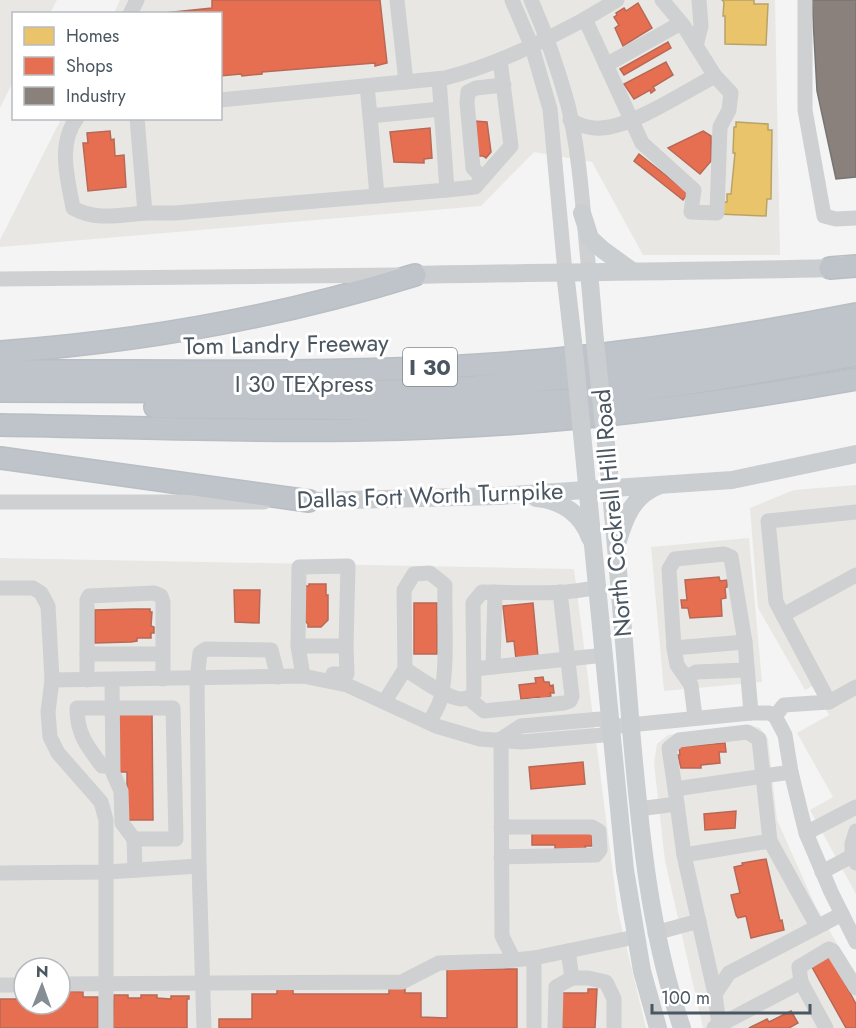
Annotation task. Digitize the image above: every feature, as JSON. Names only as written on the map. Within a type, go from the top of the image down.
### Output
[{"type":"highway","points":[[830,268],[856,264]]},
{"type":"highway","points":[[0,352],[119,341],[198,328],[361,292],[415,275]]},
{"type":"highway","name":"Tom Landry Freeway","points":[[0,371],[393,369],[471,365],[622,352],[775,330],[856,314]]},
{"type":"highway","points":[[0,391],[359,392],[474,387],[628,372],[708,361],[856,334]]},
{"type":"highway","name":"I 30 TEXpress","points":[[0,405],[400,409],[478,406],[571,400],[856,356]]},
{"type":"highway","points":[[0,425],[321,430],[477,426],[554,421],[707,404],[856,378]]},
{"type":"highway","points":[[0,458],[309,501]]},
{"type":"main road","points":[[582,213],[590,238],[632,271]]},
{"type":"main road","points":[[415,275],[589,271],[709,272],[830,268]]},
{"type":"main road","name":"North Cockrell Hill Road","points":[[589,271],[638,809],[655,933],[682,1028]]},
{"type":"main road","name":"North Cockrell Hill Road","points":[[565,272],[625,870],[642,971],[658,1028]]},
{"type":"main road","name":"Dallas Fort Worth Turnpike","points":[[309,501],[508,495],[732,480],[856,454]]},
{"type":"main road","points":[[616,549],[624,521],[638,498],[666,483]]},
{"type":"main road","points":[[508,495],[549,499],[565,505],[588,531],[594,552]]},
{"type":"main road","points":[[635,937],[655,933]]},
{"type":"street","points":[[398,0],[406,82]]},
{"type":"street","name":"North Cockrell Hill Road","points":[[512,0],[532,47],[550,109],[565,272]]},
{"type":"street","name":"North Cockrell Hill Road","points":[[531,0],[548,39],[570,120],[589,271]]},
{"type":"street","points":[[222,100],[439,79],[470,72],[532,47],[617,0]]},
{"type":"street","points":[[585,19],[642,143],[694,190],[691,212],[717,213],[720,128],[729,110],[731,93],[715,76],[681,23],[662,0]]},
{"type":"street","points":[[696,46],[701,26],[699,0]]},
{"type":"street","points":[[805,0],[805,110],[824,216],[856,218]]},
{"type":"street","points":[[606,65],[681,23]]},
{"type":"street","points":[[75,120],[72,124],[65,161],[74,208],[84,214],[100,216],[175,213],[447,190],[475,186],[511,146],[500,60]]},
{"type":"street","points":[[575,152],[582,141],[602,128],[631,121],[715,76]]},
{"type":"street","points":[[439,79],[447,190]]},
{"type":"street","points":[[482,178],[473,168],[468,93],[476,88],[504,85]]},
{"type":"street","points":[[367,86],[377,196]]},
{"type":"street","points":[[370,116],[441,109]]},
{"type":"street","points":[[137,120],[145,213]]},
{"type":"street","points":[[570,120],[585,126],[602,128]]},
{"type":"street","points":[[0,279],[415,275]]},
{"type":"street","name":"Dallas Fort Worth Turnpike","points":[[0,502],[309,501]]},
{"type":"street","points":[[829,702],[776,602],[768,521],[856,512]]},
{"type":"street","points":[[695,717],[691,685],[677,665],[674,648],[669,569],[675,559],[724,554],[731,557],[746,642],[751,713]]},
{"type":"street","points":[[303,676],[298,646],[299,567],[348,566],[347,674],[333,674],[332,682]]},
{"type":"street","points":[[385,701],[405,669],[404,590],[414,574],[430,573],[445,585],[441,691],[438,709],[429,722]]},
{"type":"street","points":[[783,615],[856,574]]},
{"type":"street","points":[[405,669],[441,691],[459,699],[468,698],[474,694],[473,603],[482,592],[560,592],[582,591],[598,587]]},
{"type":"street","points":[[0,588],[33,588],[41,593],[48,606],[52,680],[48,712],[50,737],[58,753],[102,804],[106,820],[106,1028]]},
{"type":"street","points":[[493,667],[495,592]]},
{"type":"street","points":[[468,698],[484,711],[570,701],[572,696],[560,592]]},
{"type":"street","points":[[87,680],[87,600],[89,596],[154,593],[160,596],[163,602],[163,679]]},
{"type":"street","points":[[674,648],[746,642]]},
{"type":"street","points":[[298,646],[346,646]]},
{"type":"street","points":[[204,1028],[199,867],[197,678],[200,653],[206,649],[271,651],[278,677]]},
{"type":"street","points":[[87,654],[162,654]]},
{"type":"street","points":[[474,669],[604,655]]},
{"type":"street","points":[[687,677],[696,672],[747,670]]},
{"type":"street","points":[[52,680],[303,676],[347,685],[429,722],[480,739],[522,742],[603,735],[612,726],[695,717],[769,713],[775,716],[785,735],[791,772],[806,833],[856,942]]},
{"type":"street","points":[[112,680],[112,773],[121,791],[122,822],[134,839],[135,870]]},
{"type":"street","points":[[775,716],[784,705],[829,702],[856,687]]},
{"type":"street","points":[[112,766],[102,766],[87,746],[77,726],[77,708],[173,708],[176,838],[134,839]]},
{"type":"street","points":[[801,982],[717,1027],[715,994],[684,855],[669,748],[679,740],[747,732],[759,739],[765,777],[770,841],[817,926]]},
{"type":"street","points":[[501,740],[502,936],[514,960]]},
{"type":"street","points":[[174,752],[198,752]]},
{"type":"street","points":[[638,809],[676,797],[791,772]]},
{"type":"street","points":[[806,833],[856,807]]},
{"type":"street","points":[[501,826],[592,827],[599,831],[600,850],[596,855],[501,856]]},
{"type":"street","points":[[822,872],[854,860],[852,844],[856,831]]},
{"type":"street","points":[[684,855],[770,841]]},
{"type":"street","points":[[0,873],[107,872],[199,867]]},
{"type":"street","points":[[715,994],[729,973],[842,914]]},
{"type":"street","points":[[655,933],[699,921]]},
{"type":"street","points":[[72,984],[402,982],[439,963],[534,958],[635,937]]},
{"type":"street","points":[[826,1028],[801,982],[799,967],[829,949],[833,951],[856,988]]},
{"type":"street","points":[[568,951],[572,978]]},
{"type":"street","points":[[534,958],[534,1028]]},
{"type":"street","points":[[555,1028],[556,987],[572,978],[588,978],[606,982],[614,999],[614,1028]]},
{"type":"shaded area","points":[[0,0],[57,0],[51,12],[12,12],[12,84],[0,108]]},
{"type":"shaded area","points":[[120,0],[775,0],[780,255],[643,255],[592,162],[534,152],[481,206],[0,247],[0,240],[60,120],[222,120],[222,12],[114,12]]},
{"type":"shaded area","points":[[856,485],[856,894],[810,810],[833,797],[797,733],[829,715],[813,686],[805,690],[758,608],[750,508],[794,490]]},
{"type":"shaded area","points":[[749,538],[762,682],[664,691],[651,547]]},
{"type":"shaded area","points":[[0,558],[574,569],[618,912],[646,1028],[0,1028]]},
{"type":"shaded area","points":[[751,725],[760,728],[768,739],[777,820],[815,905],[856,977],[856,1028],[703,1028],[665,861],[654,763],[657,744],[668,735]]},
{"type":"building: Homes","points":[[722,0],[754,0],[754,4],[768,4],[766,45],[725,44],[725,16],[723,16],[724,2]]},
{"type":"building: Homes","points":[[736,122],[768,124],[768,130],[772,130],[771,199],[767,199],[766,216],[719,214],[719,202],[727,202],[727,194],[731,194]]},
{"type":"building: Shops","points":[[212,0],[380,0],[387,63],[375,66],[375,63],[262,72],[262,74],[242,76],[241,74],[222,76],[222,12],[173,12],[212,8]]},
{"type":"building: Shops","points":[[638,3],[652,28],[623,46],[615,28],[619,25],[614,17],[624,8],[626,11]]},
{"type":"building: Shops","points":[[668,42],[671,48],[624,75],[620,69]]},
{"type":"building: Shops","points":[[666,62],[673,75],[653,87],[655,90],[651,93],[650,90],[634,99],[624,84]]},
{"type":"building: Shops","points":[[474,121],[487,122],[491,152],[486,158],[477,156]]},
{"type":"building: Shops","points":[[430,128],[432,158],[424,159],[424,163],[394,162],[390,132]]},
{"type":"building: Shops","points":[[110,131],[111,140],[114,139],[115,156],[124,155],[126,187],[88,191],[83,143],[88,143],[87,133]]},
{"type":"building: Shops","points":[[703,131],[711,136],[711,161],[700,174],[668,148]]},
{"type":"building: Shops","points":[[639,154],[688,193],[683,200],[634,161]]},
{"type":"building: Shops","points":[[719,577],[720,581],[727,580],[726,598],[721,599],[722,616],[690,618],[688,608],[682,608],[681,600],[687,600],[685,580]]},
{"type":"building: Shops","points":[[309,584],[326,584],[328,620],[321,627],[308,627],[303,619],[302,586],[309,586]]},
{"type":"building: Shops","points":[[234,590],[260,590],[259,623],[235,622]]},
{"type":"building: Shops","points":[[414,603],[437,603],[437,654],[414,654]]},
{"type":"building: Shops","points":[[533,603],[538,657],[516,659],[514,641],[507,642],[503,606]]},
{"type":"building: Shops","points":[[150,609],[152,612],[151,626],[154,627],[151,638],[137,638],[137,641],[131,642],[95,643],[95,610]]},
{"type":"building: Shops","points":[[543,677],[544,682],[549,682],[550,686],[553,685],[554,693],[550,693],[551,696],[540,700],[539,697],[521,699],[519,685],[536,683],[535,678]]},
{"type":"building: Shops","points":[[117,713],[152,713],[153,820],[127,820],[127,772],[117,772]]},
{"type":"building: Shops","points":[[725,743],[726,752],[719,752],[720,763],[701,765],[701,768],[681,768],[679,747]]},
{"type":"building: Shops","points":[[583,762],[585,784],[531,789],[529,767]]},
{"type":"building: Shops","points":[[736,811],[735,828],[705,830],[704,814]]},
{"type":"building: Shops","points":[[532,831],[592,832],[592,846],[585,846],[586,849],[555,849],[555,845],[532,845]]},
{"type":"building: Shops","points":[[766,859],[784,930],[751,938],[746,916],[738,918],[731,895],[740,893],[734,867],[743,865],[742,863]]},
{"type":"building: Shops","points":[[830,956],[856,1004],[856,1028],[846,1028],[812,967]]},
{"type":"building: Shops","points":[[447,969],[517,969],[517,1028],[219,1028],[219,1019],[252,1019],[252,994],[277,994],[277,988],[293,987],[293,994],[389,994],[389,987],[405,987],[405,993],[421,993],[421,1017],[447,1018]]},
{"type":"building: Shops","points":[[588,989],[597,989],[595,1028],[562,1028],[562,993],[588,993]]},
{"type":"building: Shops","points":[[72,992],[83,992],[83,997],[98,997],[98,1028],[0,1028],[0,999],[12,999],[12,1016],[72,1016]]},
{"type":"building: Shops","points":[[114,995],[141,998],[141,995],[157,995],[157,998],[171,999],[171,996],[189,996],[187,999],[187,1028],[113,1028]]},
{"type":"building: Shops","points":[[791,1011],[798,1023],[789,1028],[749,1028],[767,1019],[769,1022]]},
{"type":"building: Industry","points":[[812,0],[856,0],[856,177],[836,179],[817,91]]}]
